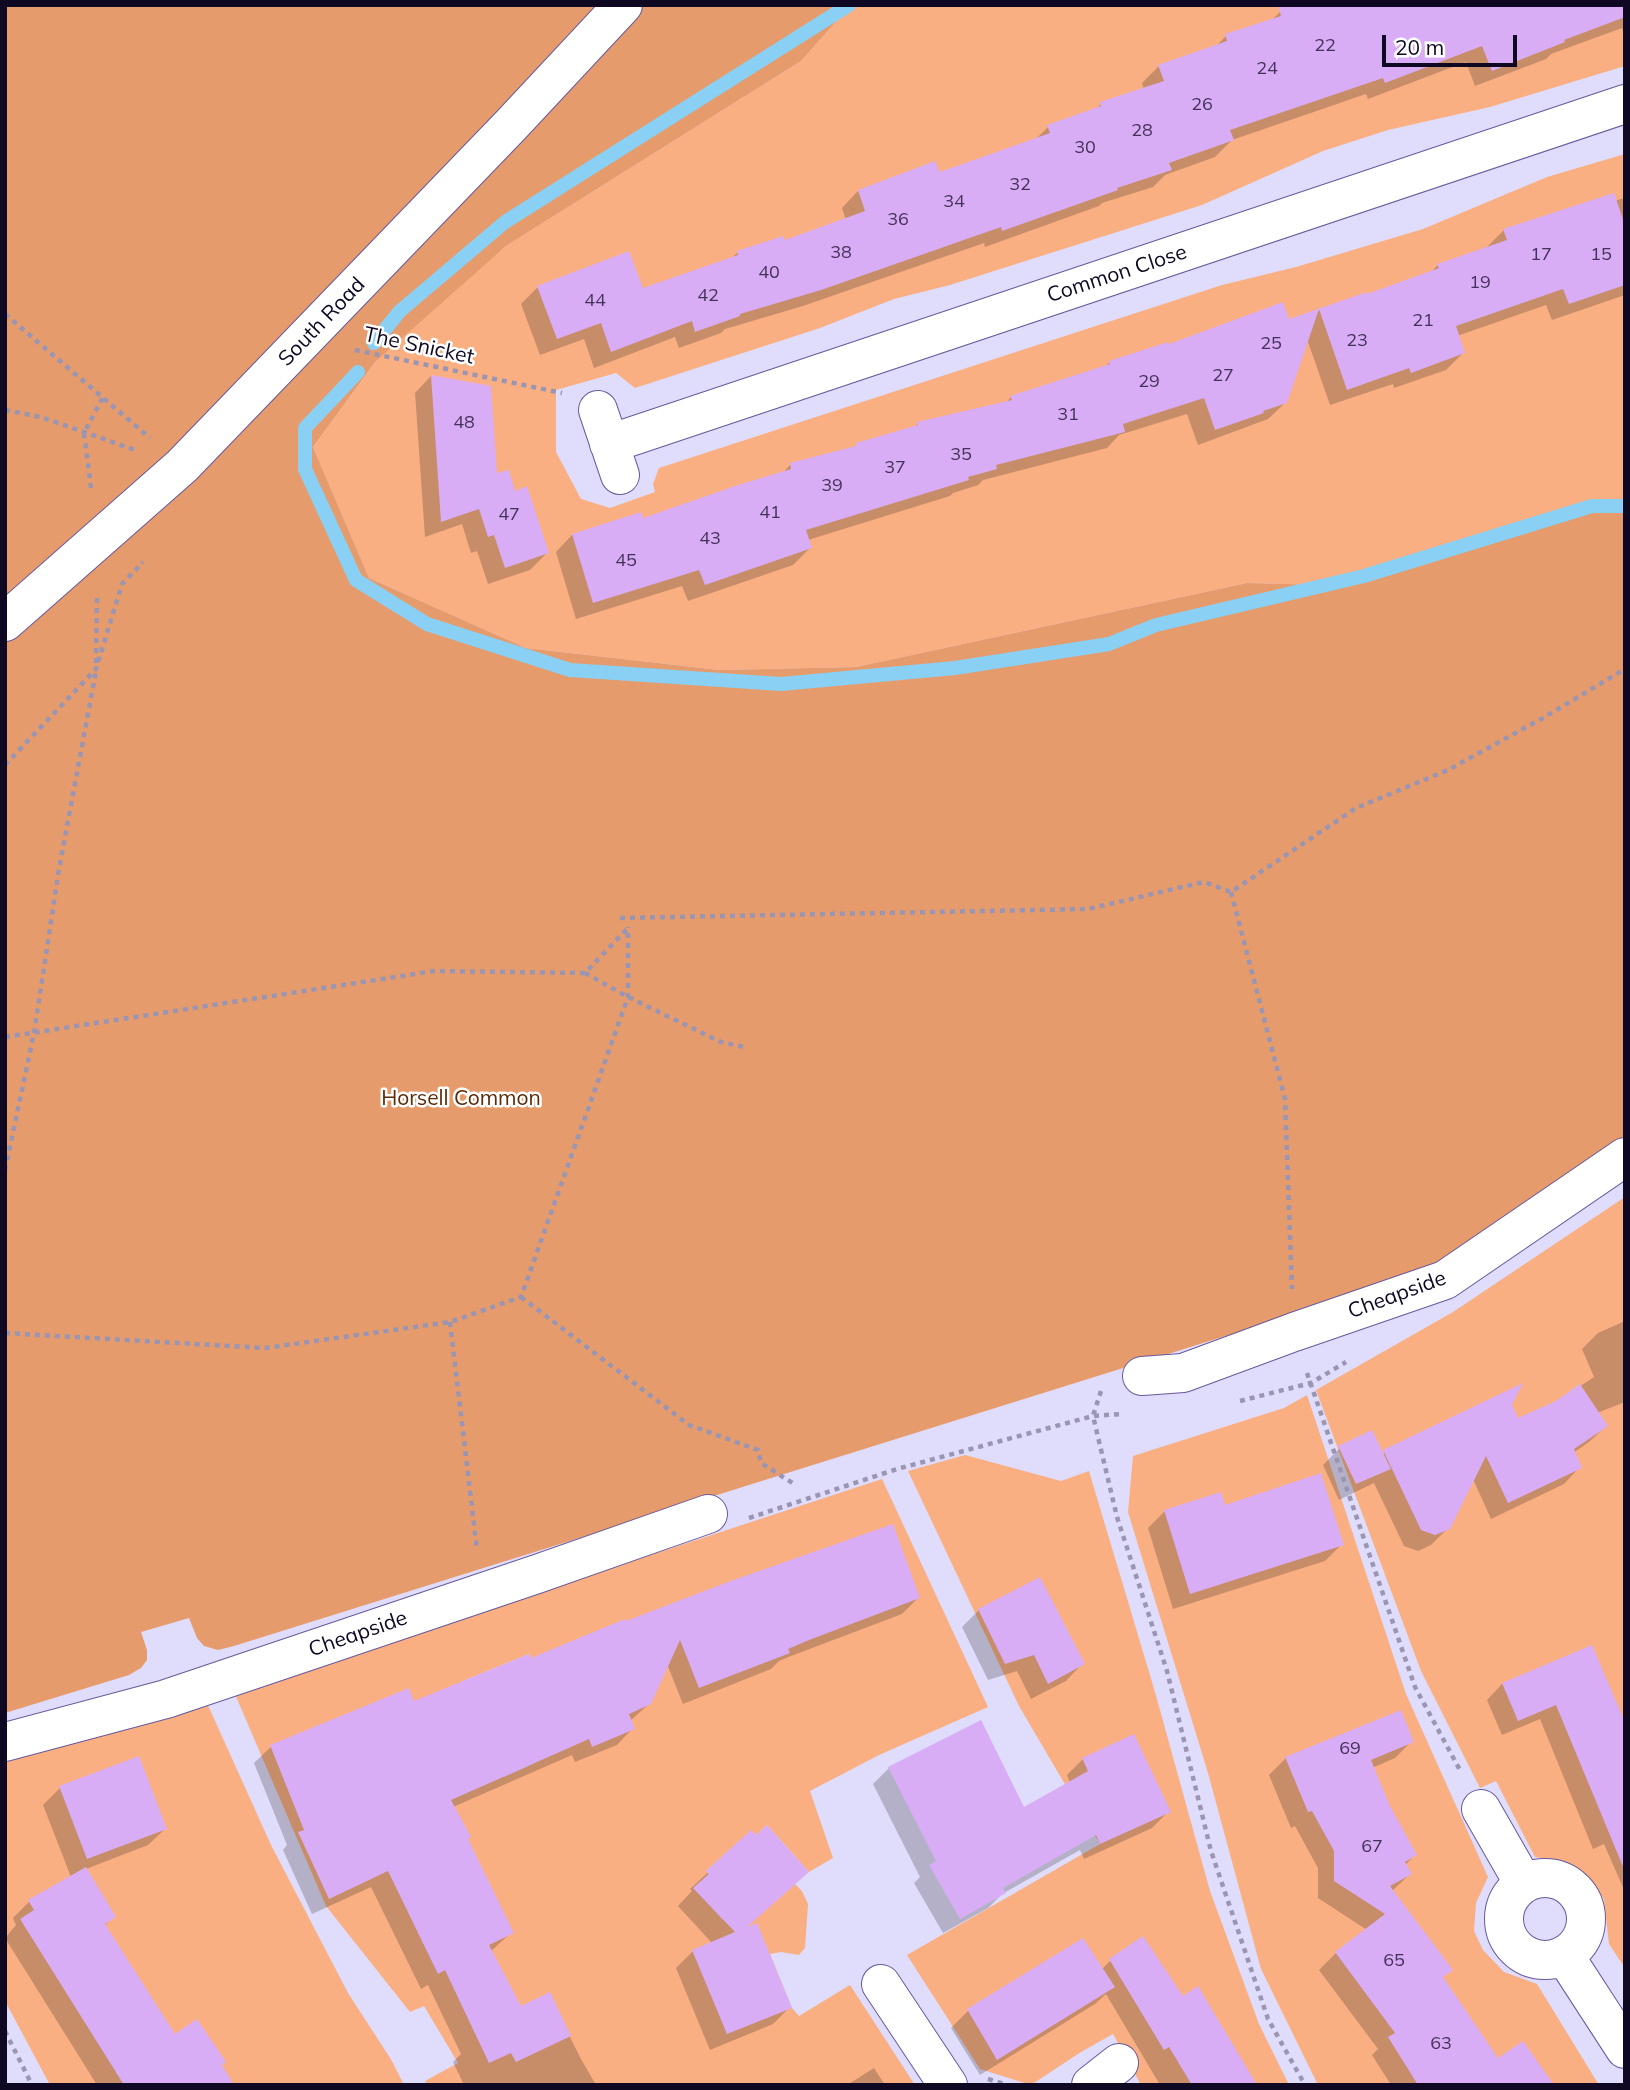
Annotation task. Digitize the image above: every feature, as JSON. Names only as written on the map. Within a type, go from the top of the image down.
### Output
[{"type":"street","name":"South Road","points":[[5,622],[182,466],[623,5]]},
{"type":"street","name":"Common Close","points":[[609,443],[1625,104]]},
{"type":"street","name":"Cheapside","points":[[1142,1376],[1184,1373],[1445,1280],[1625,1157]]},
{"type":"street","name":"Cheapside","points":[[5,1742],[166,1699],[470,1596],[724,1517]]},
{"type":"street","points":[[1481,1810],[1524,1884]]},
{"type":"street","points":[[1545,1877],[1563,1882],[1575,1890],[1584,1907],[1586,1923],[1581,1938],[1564,1955],[1549,1960],[1536,1959],[1522,1954],[1507,1936],[1503,1919],[1506,1902],[1524,1884],[1545,1877]]},
{"type":"street","points":[[1564,1955],[1625,2049]]},
{"type":"street","points":[[880,1984],[948,2085]]},
{"type":"path","points":[[5,314],[182,466]]},
{"type":"path","name":"The Snicket","points":[[342,346],[555,390],[609,443]]},
{"type":"path","points":[[84,433],[103,397]]},
{"type":"path","points":[[5,410],[41,418],[182,466]]},
{"type":"path","points":[[5,765],[96,669],[98,540]]},
{"type":"path","points":[[5,1170],[34,1033],[59,869],[96,669],[122,584],[151,554]]},
{"type":"path","points":[[1231,892],[1356,808],[1448,770],[1625,669]]},
{"type":"path","points":[[620,918],[1088,909],[1204,882],[1231,892]]},
{"type":"path","points":[[1231,892],[1285,1099],[1294,1332],[1415,1686],[1481,1810]]},
{"type":"path","points":[[521,1297],[628,997],[628,927],[585,973]]},
{"type":"path","points":[[5,1037],[434,971],[585,973],[720,1042],[744,1047]]},
{"type":"path","points":[[5,1333],[265,1348],[450,1322],[521,1297]]},
{"type":"path","points":[[521,1297],[689,1425],[758,1450],[761,1463],[794,1484]]},
{"type":"path","points":[[450,1322],[477,1548],[470,1596]]},
{"type":"path","points":[[1231,1403],[1311,1383],[1355,1357]]},
{"type":"path","points":[[1102,1388],[1093,1416],[1117,1517],[1167,1671],[1211,1851],[1269,2019],[1305,2085]]},
{"type":"path","points":[[724,1517],[1093,1416],[1133,1414]]},
{"type":"path","points":[[5,2031],[32,2085]]},
{"type":"shaded area","points":[[851,5],[1625,5],[1625,66],[1490,107],[1388,130],[1323,151],[1202,205],[950,285],[894,299],[820,328],[635,388],[616,373],[556,390],[556,452],[581,499],[610,508],[655,492],[653,484],[659,468],[1222,285],[1296,267],[1423,229],[1547,177],[1625,154],[1625,506],[1592,506],[1326,585],[1247,583],[856,667],[719,670],[526,648],[369,578],[313,447],[385,349],[506,246],[801,61]]},
{"type":"shaded area","points":[[1625,1197],[1625,1968],[1609,1944],[1604,1899],[1587,1875],[1565,1862],[1535,1857],[1496,1781],[1480,1788],[1421,1671],[1316,1390],[1453,1312]]},
{"type":"shaded area","points":[[1307,1395],[1406,1694],[1488,1877],[1476,1903],[1474,1931],[1483,1950],[1504,1972],[1537,1984],[1599,2085],[1318,2085],[1261,1969],[1208,1773],[1128,1512],[1133,1456],[1284,1408]]},
{"type":"shaded area","points":[[965,1455],[1061,1481],[1089,1471],[1155,1692],[1210,1891],[1259,2024],[1289,2085],[1141,2085],[1113,2034],[1031,2085],[980,2069],[907,1955],[1100,1844],[1019,1706],[908,1471]]},
{"type":"shaded area","points":[[882,1479],[988,1707],[879,1755],[810,1791],[833,1858],[809,1872],[767,1825],[756,1835],[751,1831],[706,1871],[709,1874],[694,1888],[723,1920],[738,1907],[777,1900],[795,1884],[808,1904],[805,1948],[799,1955],[781,1952],[770,1954],[792,2008],[799,2016],[850,1985],[915,2085],[427,2085],[425,2081],[458,2063],[424,2006],[410,2012],[326,1906],[234,1692]],"holes":[[[529,1654],[528,1749],[533,1764],[504,1777],[463,1681]]]},
{"type":"shaded area","points":[[207,1703],[271,1845],[348,1993],[392,2061],[404,2085],[50,2085],[5,2001],[5,1762]]},
{"type":"green space","name":"Horsell Common","points":[[5,5],[851,5],[801,61],[506,246],[376,361],[313,447],[369,578],[526,648],[719,670],[856,667],[1247,583],[1326,585],[1592,506],[1625,506],[1625,1139],[1443,1268],[234,1646],[218,1650],[204,1646],[197,1638],[189,1618],[141,1632],[147,1660],[141,1668],[129,1675],[5,1713]]},
{"type":"building","points":[[1278,5],[1625,5],[1625,17],[1492,71],[1482,46],[1385,83],[1383,78],[1230,130],[1234,140],[1169,163],[1172,170],[1117,188],[1118,190],[1002,231],[1001,227],[821,290],[740,314],[695,332],[692,321],[611,352],[601,323],[557,339],[537,286],[629,251],[643,288],[738,255],[737,251],[783,236],[785,240],[865,211],[858,190],[935,161],[940,172],[1050,133],[1047,125],[1101,106],[1100,102],[1164,81],[1158,65],[1227,41],[1225,34],[1281,16]]},
{"type":"building","points":[[1614,193],[1625,225],[1625,285],[1569,304],[1563,289],[1456,326],[1465,353],[1411,373],[1409,368],[1347,390],[1319,309],[1287,403],[1263,411],[1264,413],[1215,430],[1204,398],[1123,424],[1125,432],[996,465],[997,469],[968,477],[969,480],[806,530],[812,548],[705,585],[699,570],[593,603],[572,534],[641,512],[643,518],[791,469],[790,463],[856,446],[856,443],[918,425],[917,422],[1012,400],[1010,396],[1110,364],[1109,361],[1168,342],[1169,344],[1283,302],[1289,319],[1367,292],[1367,294],[1439,268],[1437,264],[1507,240],[1503,229]]},
{"type":"building","points":[[431,375],[491,386],[497,473],[509,470],[515,491],[527,486],[549,553],[505,568],[494,535],[488,537],[479,509],[441,522]]},
{"type":"building","points":[[1523,1383],[1512,1405],[1518,1418],[1556,1401],[1580,1384],[1608,1426],[1574,1449],[1582,1468],[1508,1503],[1486,1456],[1450,1529],[1435,1535],[1421,1530],[1383,1450]]},
{"type":"building","points":[[1372,1430],[1391,1469],[1356,1484],[1338,1446]]},
{"type":"building","points":[[1321,1473],[1344,1545],[1190,1594],[1164,1510],[1221,1492],[1225,1505]]},
{"type":"building","points":[[893,1524],[920,1598],[809,1640],[788,1649],[790,1653],[699,1688],[680,1640],[651,1704],[629,1714],[635,1729],[592,1747],[589,1739],[451,1800],[471,1837],[468,1839],[514,1933],[489,1945],[521,2006],[550,1992],[571,2036],[516,2062],[511,2053],[489,2063],[445,1970],[438,1974],[388,1871],[329,1899],[298,1832],[304,1830],[270,1745],[409,1688],[414,1701],[529,1654],[531,1658],[625,1619],[626,1621]]},
{"type":"building","points":[[1040,1577],[1085,1664],[1048,1684],[1034,1655],[1005,1664],[978,1609]]},
{"type":"building","points":[[1592,1645],[1625,1722],[1624,1869],[1556,1705],[1518,1721],[1502,1683]]},
{"type":"building","points":[[1401,1710],[1414,1742],[1371,1760],[1390,1806],[1417,1855],[1405,1862],[1412,1874],[1390,1886],[1453,1970],[1443,1977],[1498,2058],[1523,2041],[1554,2085],[1418,2085],[1388,2037],[1395,2033],[1335,1952],[1385,1914],[1334,1881],[1334,1851],[1312,1811],[1308,1812],[1285,1757]]},
{"type":"building","points":[[981,1720],[1024,1807],[1088,1771],[1082,1758],[1134,1734],[1171,1812],[1100,1844],[1096,1835],[1003,1888],[1006,1893],[960,1919],[929,1865],[936,1861],[888,1767]]},
{"type":"building","points":[[139,1756],[167,1829],[87,1859],[59,1786]]},
{"type":"building","points":[[767,1825],[809,1872],[747,1927],[757,1923],[792,2008],[727,2034],[692,1950],[735,1932],[693,1888],[709,1874],[706,1871],[751,1830],[756,1835]]},
{"type":"building","points":[[86,1867],[116,1917],[105,1924],[175,2034],[197,2019],[226,2062],[222,2065],[234,2085],[124,2085],[20,1919],[34,1910],[28,1900]]},
{"type":"building","points":[[1143,1936],[1183,1996],[1198,1986],[1257,2085],[1192,2085],[1169,2047],[1164,2050],[1109,1959]]},
{"type":"building","points":[[1083,1938],[1115,1987],[997,2060],[967,2009]]},
{"type":"waterway","points":[[374,343],[400,311],[505,222],[849,5]]},
{"type":"waterway","points":[[358,372],[305,428],[305,469],[356,580],[427,624],[570,670],[781,684],[955,668],[1109,644],[1156,625],[1364,576],[1592,506],[1625,506]]}]
